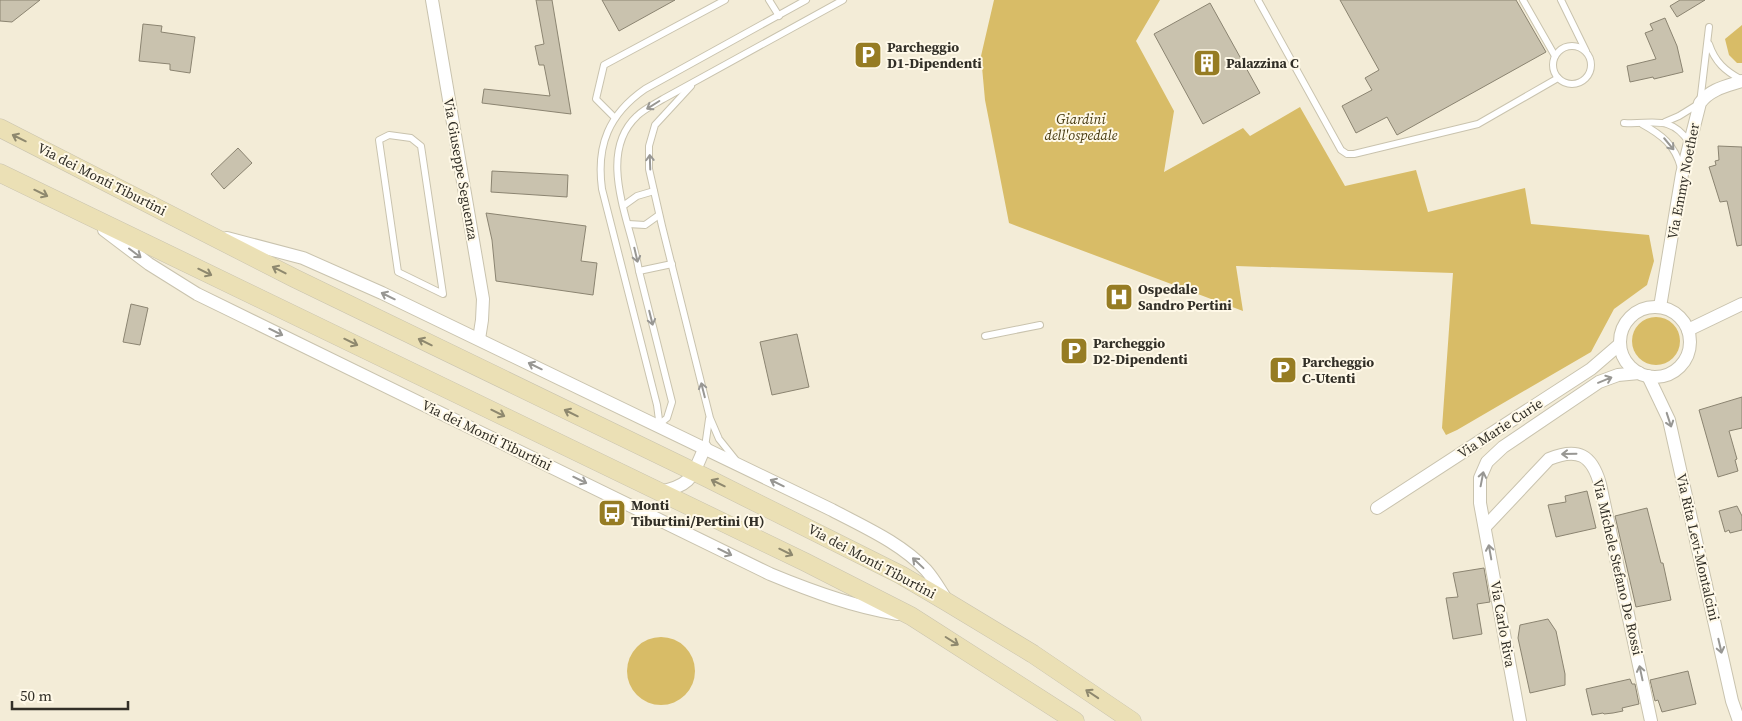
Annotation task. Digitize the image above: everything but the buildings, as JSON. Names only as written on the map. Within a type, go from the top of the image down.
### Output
[{"type":"main road","name":"Via dei Monti Tiburtini","points":[[0,128],[302,282],[866,557],[947,602],[1033,654],[1132,721]]},
{"type":"main road","name":"Via dei Monti Tiburtini","points":[[0,173],[805,562],[911,616],[1075,721]]},
{"type":"street","name":"Via Giuseppe Seguenza","points":[[432,0],[483,299],[479,339]]},
{"type":"street","name":"Via Emmy Noether","points":[[1660,307],[1682,174],[1700,103],[1714,91],[1742,80]]},
{"type":"street","name":"Via dei Monti Tiburtini","points":[[82,213],[149,264],[197,294],[770,574],[797,585],[865,607],[911,616]]},
{"type":"street","name":"Via dei Monti Tiburtini","points":[[203,231],[316,263],[739,464],[884,537],[909,554],[928,571],[947,602]]},
{"type":"street","points":[[1688,330],[1742,304]]},
{"type":"street","points":[[1660,307],[1677,315],[1688,330],[1689,348],[1681,365],[1666,375],[1643,374],[1626,362],[1622,354],[1620,344],[1621,332],[1629,318],[1643,309],[1660,307]]},
{"type":"street","name":"Via Marie Curie","points":[[1377,508],[1591,369],[1620,344]]},
{"type":"street","name":"Via Carlo Riva","points":[[1520,721],[1480,503],[1480,478],[1488,462],[1503,447],[1599,382],[1618,375],[1643,374]]},
{"type":"street","name":"Via Rita Levi-Montalcini","points":[[1643,374],[1669,420],[1738,721]]},
{"type":"street","points":[[660,492],[685,484],[694,472],[705,448]]},
{"type":"street","name":"Via Michele Stefano De Rossi","points":[[1485,527],[1549,459],[1563,453],[1578,454],[1588,459],[1597,474],[1600,484],[1651,721]]},
{"type":"lane","points":[[615,118],[596,98],[604,65],[725,0]]},
{"type":"lane","points":[[769,0],[778,16]]},
{"type":"lane","points":[[658,426],[657,405],[602,189],[601,151],[609,128],[632,98],[806,0]]},
{"type":"lane","points":[[658,426],[668,418],[672,402],[639,271],[637,256],[620,196],[618,167],[621,144],[626,132],[638,115],[695,81],[843,0]]},
{"type":"lane","points":[[1258,0],[1341,150],[1347,154],[1354,154],[1478,124],[1558,78]]},
{"type":"lane","points":[[1523,0],[1555,56]]},
{"type":"lane","points":[[1560,0],[1588,54],[1591,67],[1584,79],[1578,83],[1571,84],[1558,78],[1552,64],[1560,50],[1566,46],[1574,46],[1588,54]]},
{"type":"lane","points":[[1624,123],[1665,122],[1700,103],[1710,27]]},
{"type":"lane","points":[[1708,40],[1714,58],[1723,68],[1742,80]]},
{"type":"lane","points":[[695,81],[655,125],[649,146],[649,169],[710,418],[719,439],[739,464]]},
{"type":"lane","points":[[1665,122],[1683,133],[1689,142]]},
{"type":"lane","points":[[1642,124],[1663,137],[1670,144],[1675,152],[1682,174]]},
{"type":"lane","points":[[388,135],[411,138],[420,146],[443,294],[398,272],[379,140],[388,135]]},
{"type":"lane","points":[[623,206],[637,196],[654,191]]},
{"type":"lane","points":[[628,224],[645,226],[659,215]]},
{"type":"lane","points":[[639,271],[672,264]]},
{"type":"lane","points":[[985,336],[1040,325]]},
{"type":"lane","points":[[705,448],[710,418]]},
{"type":"green space","name":"Giardini dell'ospedale","points":[[994,0],[1160,0],[1136,41],[1174,111],[1164,172],[1243,128],[1250,136],[1300,107],[1345,186],[1416,170],[1428,212],[1525,188],[1531,224],[1649,235],[1654,261],[1647,285],[1614,309],[1591,352],[1446,435],[1442,428],[1453,273],[1236,266],[1243,311],[1009,223],[985,100],[981,56]]},
{"type":"green space","points":[[1742,25],[1742,63],[1737,63],[1729,55],[1725,39]]},
{"type":"green space","points":[[1656,317],[1665,319],[1673,324],[1678,332],[1680,341],[1678,350],[1673,358],[1665,363],[1656,365],[1647,363],[1639,358],[1634,350],[1632,341],[1634,332],[1639,324],[1647,319]]},
{"type":"green space","points":[[661,637],[674,640],[685,647],[692,658],[695,671],[692,684],[685,695],[674,702],[661,705],[648,702],[637,695],[630,684],[627,671],[630,658],[637,647],[648,640]]},
{"type":"place","name":"Parcheggio D1-Dipendenti","points":[[868,55]]},
{"type":"place","name":"Palazzina C","points":[[1207,63]]},
{"type":"place","name":"Ospedale Sandro Pertini","points":[[1119,297]]},
{"type":"place","name":"Parcheggio D2-Dipendenti","points":[[1074,351]]},
{"type":"place","name":"Parcheggio C-Utenti","points":[[1283,370]]},
{"type":"place","name":"Monti Tiburtini/Pertini (H)","points":[[612,513]]}]
